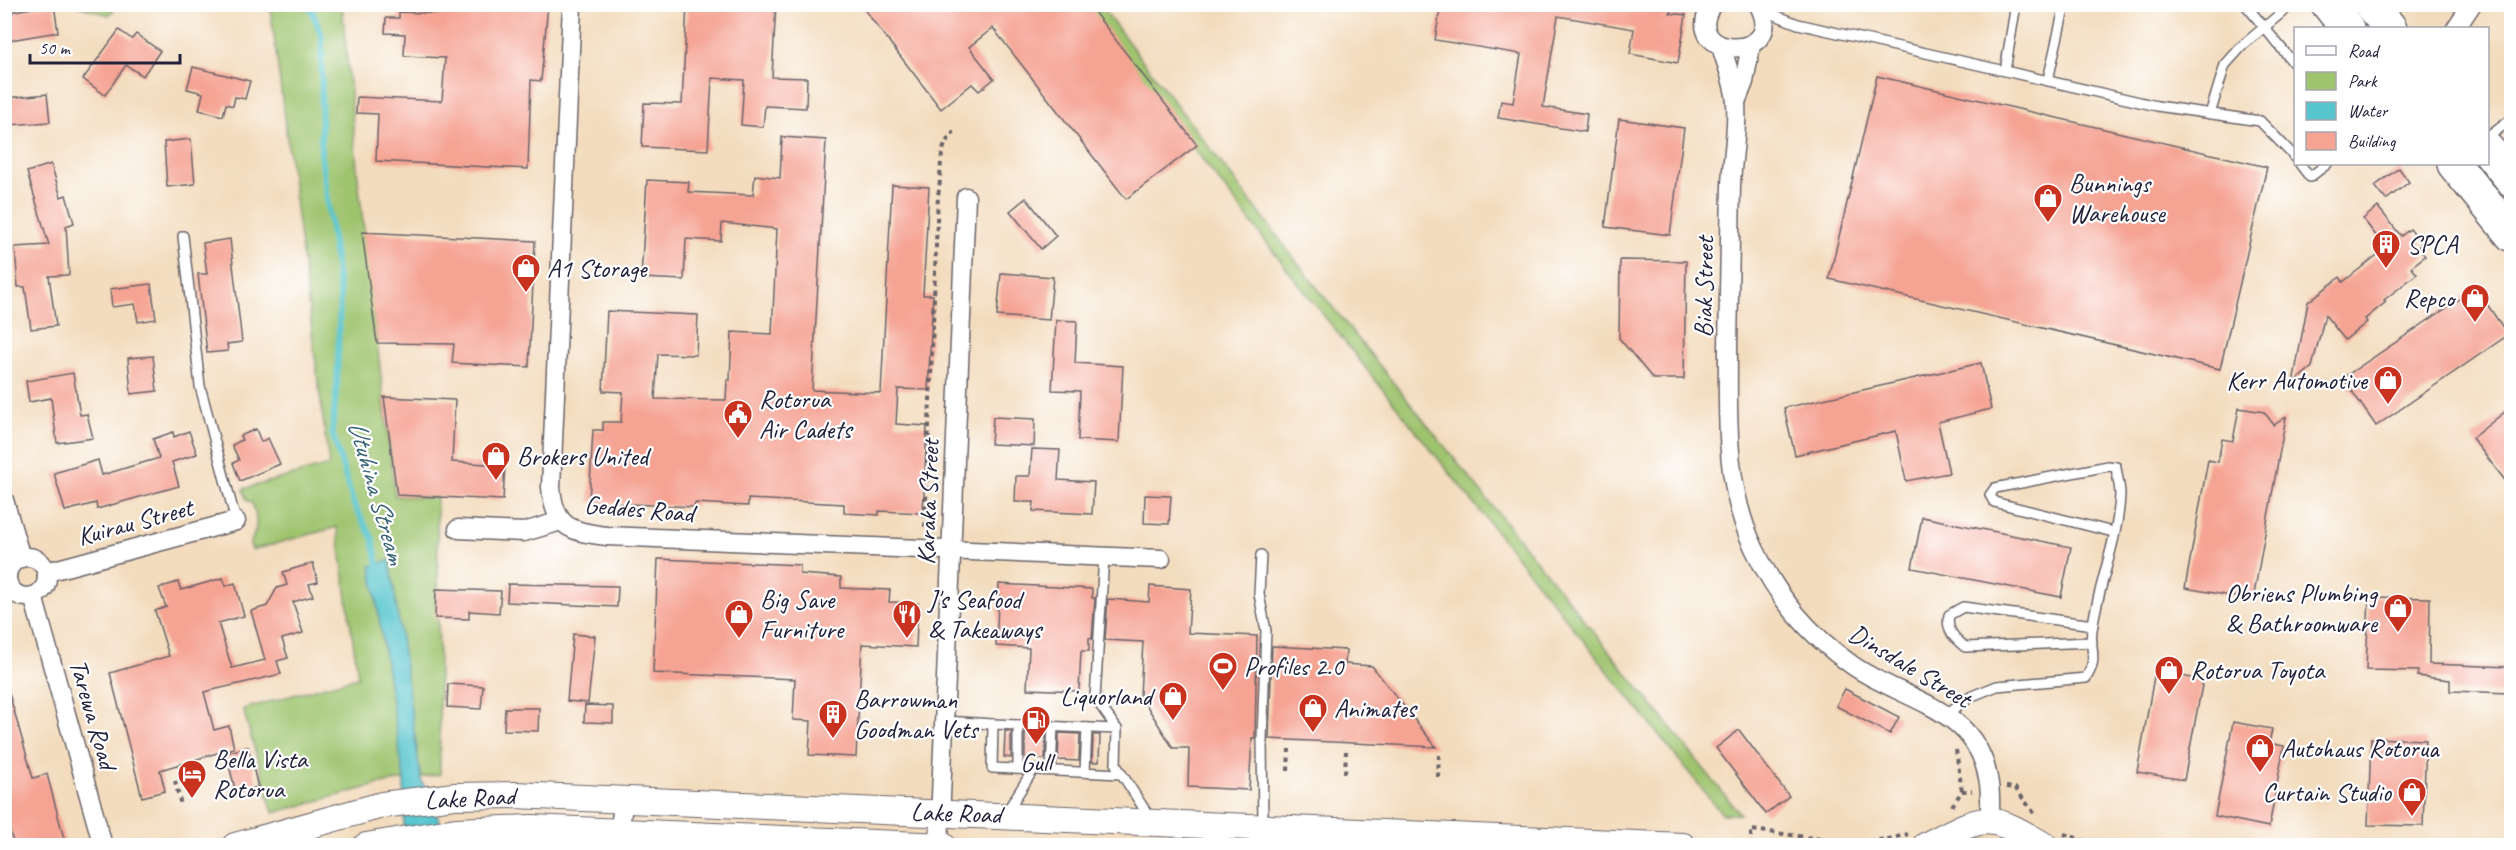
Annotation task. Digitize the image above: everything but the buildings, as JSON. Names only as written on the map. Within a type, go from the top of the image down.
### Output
[{"type":"highway","points":[[2328,4],[2346,27]]},
{"type":"highway","points":[[2370,4],[2389,27]]},
{"type":"highway","points":[[2489,152],[2511,180]]},
{"type":"highway","points":[[2455,165],[2511,235]]},
{"type":"main road","name":"Lake Road","points":[[235,846],[382,805],[454,796],[515,795],[1263,826],[1385,839],[1683,846]]},
{"type":"main road","points":[[1919,839],[1950,828],[1990,819],[2007,824],[2033,841]]},
{"type":"main road","name":"Lake Road","points":[[377,843],[456,831],[532,828],[618,838],[941,845]]},
{"type":"street","name":"Geddes Road","points":[[572,4],[551,487],[555,509],[561,521],[583,534],[607,536],[1161,559]]},
{"type":"street","name":"Biak Street","points":[[1712,4],[1707,24],[1711,37],[1721,46],[1736,102],[1729,270],[1731,473]]},
{"type":"street","points":[[2457,27],[2472,4]]},
{"type":"street","points":[[1721,46],[1738,50],[1751,45],[1763,27],[1759,7]]},
{"type":"street","name":"Biak Street","points":[[1736,102],[1744,82],[1751,45]]},
{"type":"street","name":"Karaka Street","points":[[941,845],[940,812],[966,197]]},
{"type":"street","name":"Dinsdale Street","points":[[1731,473],[1740,515],[1752,545],[1769,580],[1791,611],[1853,666],[1961,724],[1973,739],[1984,761],[1989,780],[1990,819]]},
{"type":"street","points":[[4,500],[21,558]]},
{"type":"street","name":"Kuirau Street","points":[[47,573],[236,521]]},
{"type":"street","points":[[458,529],[524,532],[561,521]]},
{"type":"street","points":[[21,558],[36,559],[47,573],[45,585],[33,596],[18,595],[5,582],[6,572],[21,558]]},
{"type":"street","name":"Tarewa Road","points":[[33,596],[103,846]]},
{"type":"street","points":[[618,838],[624,798]]},
{"type":"lane","points":[[2005,71],[2016,4]]},
{"type":"lane","points":[[2048,80],[2065,4]]},
{"type":"lane","points":[[2246,4],[2294,65]]},
{"type":"lane","points":[[2210,114],[2225,65],[2243,45],[2292,4]]},
{"type":"lane","points":[[1759,7],[1782,19],[2157,106],[2260,121],[2294,157]]},
{"type":"lane","points":[[1763,27],[1782,19]]},
{"type":"lane","points":[[2489,136],[2511,119]]},
{"type":"lane","points":[[2301,165],[2310,177],[2326,165]]},
{"type":"lane","points":[[183,236],[200,386],[236,521]]},
{"type":"lane","points":[[1946,714],[1972,696],[1997,686],[2086,678],[2094,665],[2093,625],[2113,532],[2120,494],[2116,467],[2108,466],[1995,488],[1990,495],[1994,502],[2113,532]]},
{"type":"lane","points":[[1261,555],[1259,594],[1266,631],[1262,740],[1263,826]]},
{"type":"lane","points":[[1104,556],[1095,698],[1117,729],[1116,765],[1152,821]]},
{"type":"lane","points":[[2092,642],[1965,647],[1953,637],[1947,625],[1949,615],[1963,607],[2093,625]]},
{"type":"lane","points":[[944,721],[1117,729]]},
{"type":"lane","points":[[993,724],[992,768],[1121,774]]},
{"type":"lane","points":[[1017,769],[1018,725]]},
{"type":"lane","points":[[1051,770],[1053,726]]},
{"type":"lane","points":[[1085,772],[1087,728]]},
{"type":"lane","points":[[1005,815],[1033,770]]},
{"type":"path","points":[[925,527],[938,195],[942,148],[946,139],[954,132]]},
{"type":"path","points":[[1950,828],[1957,802],[1965,791],[1953,744]]},
{"type":"path","points":[[1288,771],[1289,749]]},
{"type":"path","points":[[1345,773],[1346,751]]},
{"type":"path","points":[[1438,777],[1439,755]]},
{"type":"path","points":[[175,781],[181,805]]},
{"type":"path","points":[[1751,846],[1751,830],[1832,841],[1919,839]]},
{"type":"green space","points":[[74,5],[118,5],[109,15]]},
{"type":"green space","points":[[270,5],[342,5],[358,179],[395,496],[437,498],[440,774],[380,784],[273,813],[243,709],[358,677],[337,527],[252,550],[250,544],[255,533],[256,519],[252,503],[247,500],[243,489],[329,465]]},
{"type":"green space","points":[[1083,5],[1100,5],[1310,279],[1740,814],[1722,814],[1301,287]]},
{"type":"green space","points":[[1982,840],[1995,840],[2009,845],[1968,845]]},
{"type":"water","points":[[390,560],[421,779],[450,845],[404,845],[404,780],[371,566]]},
{"type":"waterway","name":"Utuhina Stream","points":[[309,4],[322,36],[321,153],[340,297],[337,385],[332,432],[354,505],[373,539],[379,570]]},
{"type":"place","name":"Bunnings Warehouse","points":[[2048,224]]},
{"type":"place","name":"SPCA","points":[[2386,270]]},
{"type":"place","name":"A1 Storage","points":[[526,294]]},
{"type":"place","name":"Repco","points":[[2475,324]]},
{"type":"place","name":"Kerr Automotive","points":[[2388,406]]},
{"type":"place","name":"Rotorua Air Cadets","points":[[738,440]]},
{"type":"place","name":"Brokers United","points":[[496,482]]},
{"type":"place","name":"Obriens Plumbing & Bathroomware","points":[[2398,634]]},
{"type":"place","name":"Big Save Furniture","points":[[739,640]]},
{"type":"place","name":"J's Seafood & Takeaways","points":[[907,640]]},
{"type":"place","name":"Profiles 2.0","points":[[1223,692]]},
{"type":"place","name":"Rotorua Toyota","points":[[2169,696]]},
{"type":"place","name":"Liquorland","points":[[1173,722]]},
{"type":"place","name":"Animates","points":[[1313,734]]},
{"type":"place","name":"Barrowman Goodman Vets","points":[[833,740]]},
{"type":"place","name":"Gull","points":[[1036,746]]},
{"type":"place","name":"Autohaus Rotorua","points":[[2260,774]]},
{"type":"place","name":"Bella Vista Rotorua","points":[[192,800]]},
{"type":"place","name":"Curtain Studio","points":[[2412,818]]}]
